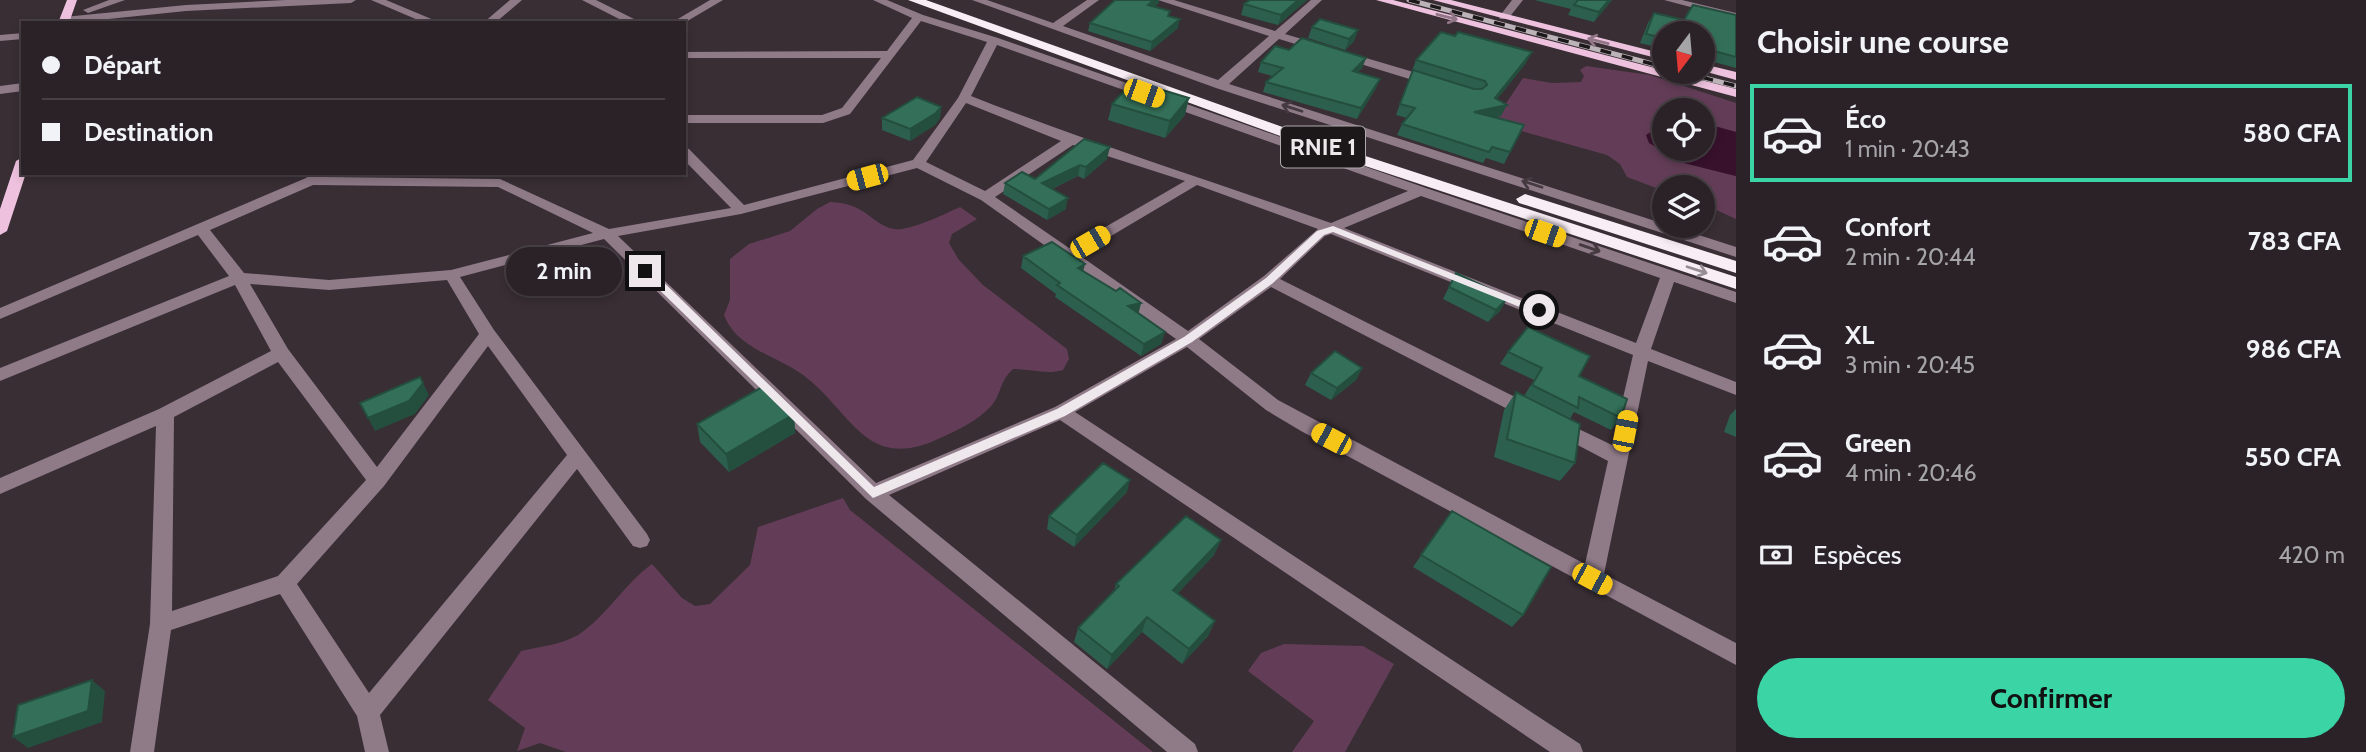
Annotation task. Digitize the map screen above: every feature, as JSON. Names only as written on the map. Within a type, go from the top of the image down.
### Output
[{"type":"highway","name":"RNIE 1","points":[[914,0],[1338,152],[1736,283]]},
{"type":"highway","name":"RNIE 1","points":[[946,0],[1344,141],[1736,267]]},
{"type":"main road","points":[[1381,0],[1736,93]]},
{"type":"main road","points":[[1438,0],[1652,54]]},
{"type":"main road","points":[[1715,70],[1736,76]]},
{"type":"main road","points":[[0,231],[21,167]]},
{"type":"street","points":[[66,13],[84,11],[120,0]]},
{"type":"street","points":[[66,13],[351,0]]},
{"type":"street","points":[[376,0],[431,21]]},
{"type":"street","points":[[491,21],[517,0]]},
{"type":"street","points":[[587,0],[633,21]]},
{"type":"street","points":[[680,21],[719,0]]},
{"type":"street","points":[[878,0],[919,17],[994,40],[1421,191],[1736,298]]},
{"type":"street","points":[[977,0],[1220,85],[1736,252]]},
{"type":"street","points":[[1054,27],[1094,0]]},
{"type":"street","points":[[1163,0],[1447,86]]},
{"type":"street","points":[[1220,85],[1317,0]]},
{"type":"street","points":[[1504,17],[1518,0]]},
{"type":"street","points":[[1670,0],[1736,16]]},
{"type":"street","points":[[173,21],[186,8]]},
{"type":"street","points":[[686,119],[824,118],[839,115],[846,111],[919,17]]},
{"type":"street","points":[[0,38],[21,36]]},
{"type":"street","points":[[0,375],[239,278],[329,285],[451,275],[607,234],[741,210],[918,163],[964,98],[994,40]]},
{"type":"street","points":[[686,55],[890,54]]},
{"type":"street","points":[[0,90],[21,87]]},
{"type":"street","points":[[964,98],[1071,139],[1333,229],[1736,389]]},
{"type":"street","points":[[986,197],[1071,139]]},
{"type":"street","points":[[686,154],[741,210]]},
{"type":"street","points":[[918,163],[986,197],[1188,339],[1272,405],[1736,655]]},
{"type":"street","points":[[500,183],[512,175]]},
{"type":"street","points":[[0,313],[315,177],[500,183],[607,234],[873,493],[1186,752]]},
{"type":"street","points":[[1069,254],[1196,180]]},
{"type":"street","points":[[873,493],[1061,412],[1188,339],[1270,280],[1320,233],[1421,191]]},
{"type":"street","points":[[201,228],[239,278],[281,353],[377,481]]},
{"type":"street","points":[[451,275],[488,334],[640,540]]},
{"type":"street","points":[[1592,579],[1642,351],[1669,275]]},
{"type":"street","points":[[1270,280],[1620,458]]},
{"type":"street","points":[[161,624],[285,583],[377,481],[488,334]]},
{"type":"street","points":[[0,486],[165,414],[281,353]]},
{"type":"street","points":[[1061,412],[1571,752]]},
{"type":"street","points":[[142,752],[161,624],[165,414]]},
{"type":"street","points":[[368,712],[578,455]]},
{"type":"street","points":[[285,583],[368,712],[377,752]]},
{"type":"shaded area","points":[[1586,66],[1650,75],[1652,84],[1678,84],[1736,103],[1736,132],[1715,126],[1715,98],[1652,98],[1652,161],[1680,161],[1736,176],[1736,219],[1715,209],[1715,175],[1652,175],[1652,186],[1627,177],[1620,164],[1607,155],[1493,123],[1523,78],[1552,83],[1581,82],[1584,76],[1580,70]]},
{"type":"shaded area","points":[[1715,126],[1736,132],[1736,176],[1680,161],[1715,161]]},
{"type":"shaded area","points":[[1652,131],[1652,145],[1649,143],[1646,135]]},
{"type":"shaded area","points":[[830,202],[852,206],[894,229],[918,225],[960,207],[977,219],[952,234],[949,243],[959,260],[983,285],[1067,349],[1069,359],[1063,370],[1045,372],[1013,369],[995,401],[980,416],[952,433],[913,447],[893,448],[876,443],[861,433],[820,389],[803,375],[738,336],[724,315],[730,300],[730,259],[749,244],[790,231]]},
{"type":"shaded area","points":[[843,498],[850,510],[1153,752],[566,752],[540,743],[517,751],[525,728],[488,700],[521,651],[558,643],[578,635],[598,619],[632,581],[652,564],[682,598],[695,606],[710,604],[750,565],[758,527]]},
{"type":"shaded area","points":[[1284,644],[1363,646],[1394,664],[1345,752],[1292,752],[1314,721],[1248,671],[1261,653]]},
{"type":"building","points":[[1115,0],[1154,0],[1148,5],[1170,11],[1168,16],[1180,19],[1152,42],[1090,23]]},
{"type":"building","points":[[1250,0],[1298,0],[1281,15],[1244,4]]},
{"type":"building","points":[[1578,0],[1609,0],[1599,12],[1574,5]]},
{"type":"building","points":[[1693,5],[1736,15],[1736,57],[1715,51],[1715,21],[1652,21],[1652,35],[1646,34],[1654,13],[1684,20]]},
{"type":"building","points":[[1320,19],[1358,30],[1349,39],[1312,27]]},
{"type":"building","points":[[1441,32],[1455,36],[1458,32],[1532,52],[1495,98],[1507,105],[1474,112],[1524,125],[1510,152],[1492,147],[1489,152],[1402,124],[1415,108],[1400,104],[1413,70],[1474,89],[1482,89],[1487,85],[1485,81],[1416,60]]},
{"type":"building","points":[[1302,38],[1366,58],[1353,71],[1380,79],[1361,108],[1266,82],[1283,68],[1261,62],[1275,46],[1289,50]]},
{"type":"building","points":[[1133,81],[1189,98],[1170,121],[1112,104]]},
{"type":"building","points":[[917,97],[941,107],[910,129],[882,118]]},
{"type":"building","points":[[1084,139],[1110,147],[1086,167],[1080,165],[1042,183],[1068,198],[1049,209],[1005,183],[1022,172],[1035,179]]},
{"type":"building","points":[[1052,242],[1085,264],[1078,268],[1116,291],[1120,288],[1141,303],[1128,306],[1165,332],[1144,344],[1057,285],[1060,283],[1023,256]]},
{"type":"building","points":[[1456,273],[1508,298],[1496,310],[1449,287]]},
{"type":"building","points":[[1528,327],[1590,356],[1579,376],[1627,399],[1621,418],[1579,397],[1578,408],[1532,385],[1542,368],[1508,352]]},
{"type":"building","points":[[1335,351],[1362,368],[1337,388],[1311,373]]},
{"type":"building","points":[[420,377],[423,383],[409,401],[368,418],[360,403]]},
{"type":"building","points":[[764,386],[794,414],[726,454],[697,424]]},
{"type":"building","points":[[1516,392],[1580,424],[1575,463],[1507,439]]},
{"type":"building","points":[[1103,463],[1130,480],[1077,535],[1049,516]]},
{"type":"building","points":[[1452,511],[1551,567],[1523,615],[1421,555]]},
{"type":"building","points":[[1186,516],[1221,540],[1173,590],[1215,621],[1189,649],[1147,617],[1112,655],[1078,628],[1119,586],[1116,584]]},
{"type":"building","points":[[92,680],[88,711],[13,737],[18,705]]},
{"type":"railway","points":[[1409,0],[1652,64]]},
{"type":"railway","points":[[1715,81],[1736,86]]},
{"type":"route","points":[[645,271],[873,493],[1061,412],[1188,339],[1270,280],[1320,233],[1333,229],[1539,310]]}]
